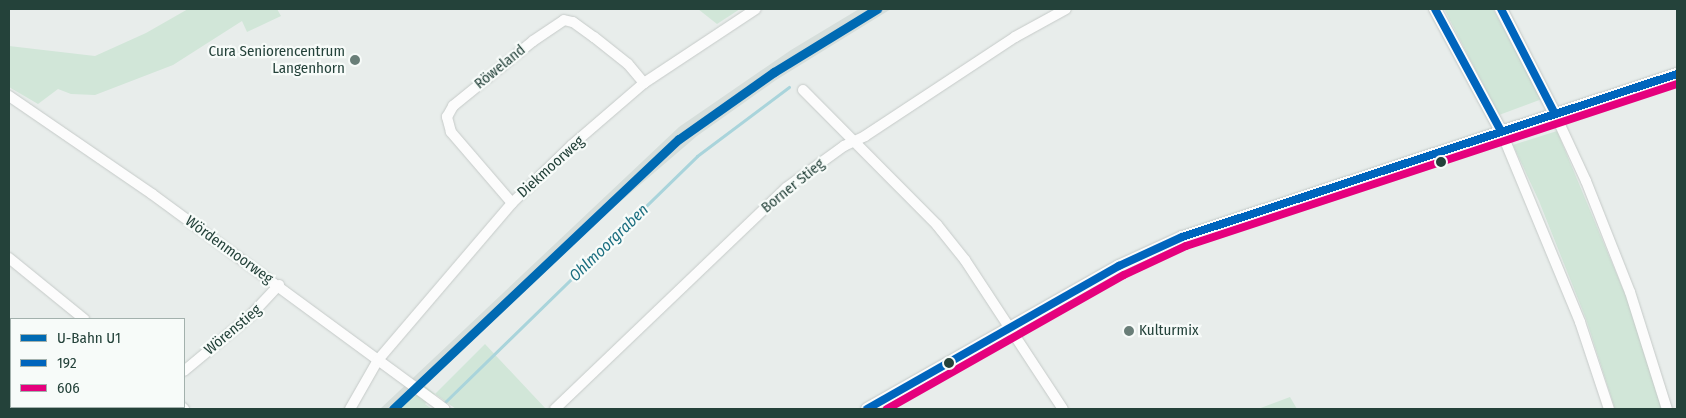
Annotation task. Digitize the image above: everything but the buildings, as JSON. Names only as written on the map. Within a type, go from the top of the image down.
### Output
[{"type":"street","name":"Diekmoorweg","points":[[350,409],[378,360],[512,203],[572,145],[644,83],[756,9]]},
{"type":"street","name":"Borner Stieg","points":[[555,409],[786,188],[1015,37],[1066,9]]},
{"type":"street","points":[[1435,9],[1501,131],[1580,322],[1609,409]]},
{"type":"street","points":[[1501,9],[1586,181],[1630,292],[1668,409]]},
{"type":"street","name":"Röweland","points":[[512,203],[451,132],[447,118],[453,106],[533,41],[564,20],[573,22],[628,64],[644,83]]},
{"type":"street","points":[[867,409],[1119,266],[1182,237],[1677,74]]},
{"type":"street","points":[[803,90],[944,234],[980,280],[1063,409]]},
{"type":"street","name":"Wördenmoorweg","points":[[9,96],[279,286],[445,409]]},
{"type":"street","points":[[9,258],[83,318]]},
{"type":"street","name":"Wörenstieg","points":[[185,370],[261,306],[279,286]]},
{"type":"shaded area","points":[[859,9],[891,9],[776,80],[697,136],[600,219],[400,409],[380,409],[679,127],[791,50]]},
{"type":"green space","points":[[188,9],[277,9],[281,16],[247,32],[242,21],[173,65],[95,95],[71,94],[58,89],[38,104],[9,87],[9,46],[95,56],[146,33]]},
{"type":"green space","points":[[698,9],[740,9],[717,24]]},
{"type":"green space","points":[[1444,9],[1493,9],[1542,99],[1499,115]]},
{"type":"green space","points":[[1557,131],[1642,335],[1663,409],[1615,409],[1586,319],[1539,201],[1513,145]]},
{"type":"green space","points":[[9,329],[10,408],[90,409],[9,409]]},
{"type":"green space","points":[[485,344],[546,409],[456,409],[435,394]]},
{"type":"green space","points":[[425,386],[435,394],[425,404],[432,409],[400,409]]},
{"type":"green space","points":[[1290,397],[1297,409],[1258,409]]},
{"type":"waterway","name":"Ohlmoorgraben","points":[[443,404],[697,156],[789,87]]},
{"type":"metro line","name":"U1","points":[[393,409],[679,139],[774,72],[877,9]]},
{"type":"transit line","name":"192","points":[[1435,9],[1501,131]]},
{"type":"transit line","name":"192","points":[[1501,9],[1555,114]]},
{"type":"transit line","name":"192","points":[[867,409],[1119,266],[1182,237],[1677,74]]},
{"type":"transit line","name":"606","points":[[887,409],[1124,275],[1186,246],[1677,84]]},
{"type":"place","name":"Cura Seniorencentrum Langenhorn","points":[[355,60]]},
{"type":"place","name":"Kulturmix","points":[[1129,331]]}]
